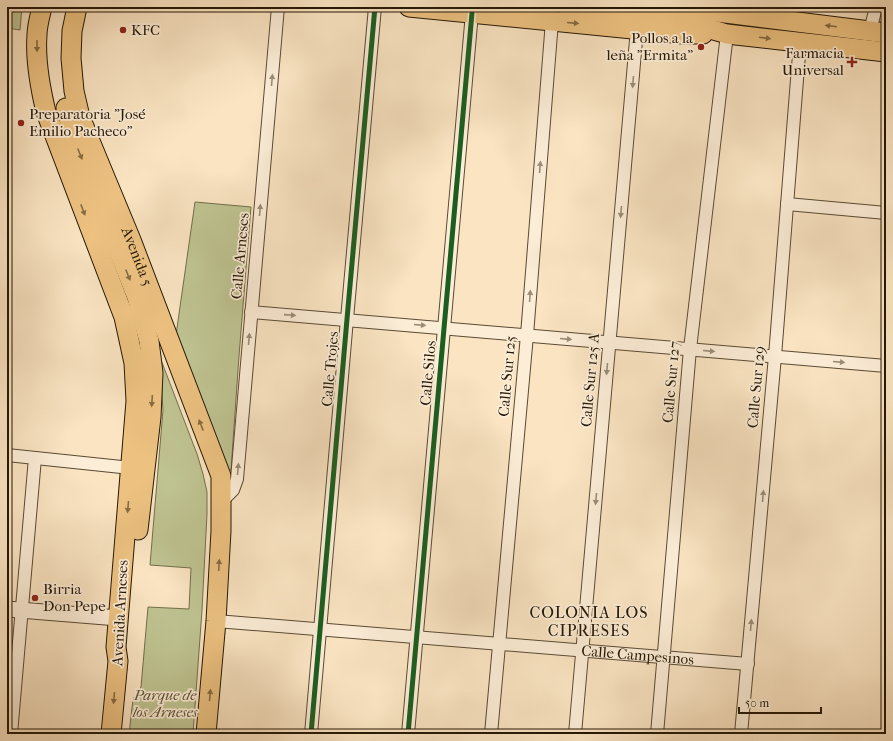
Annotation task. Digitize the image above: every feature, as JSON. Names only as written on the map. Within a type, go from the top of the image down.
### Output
[{"type":"main road","name":"Avenida Arneses","points":[[42,7],[37,34],[37,62],[40,87],[46,112],[127,327],[134,363],[136,401],[118,618],[116,647],[118,661],[111,734]]},
{"type":"main road","points":[[67,7],[62,23],[59,58],[62,88],[68,118],[81,156],[137,297],[145,323],[152,360],[153,386],[151,417],[131,593],[126,652],[122,659],[118,661]]},
{"type":"main road","name":"Avenida 5","points":[[77,7],[72,30],[71,58],[74,91],[80,117],[131,240],[221,476],[221,502]]},
{"type":"main road","points":[[409,7],[683,34],[727,34],[886,52]]},
{"type":"main road","points":[[567,7],[675,12],[878,32]]},
{"type":"main road","points":[[675,12],[727,34]]},
{"type":"main road","points":[[206,734],[216,621],[221,532],[221,502]]},
{"type":"street","name":"Calle Arneses","points":[[221,502],[233,490],[237,479],[278,7]]},
{"type":"street","name":"Calle Trojes","points":[[311,734],[346,319],[376,7]]},
{"type":"street","points":[[876,7],[878,32]]},
{"type":"street","name":"Calle Silos","points":[[408,734],[472,13]]},
{"type":"street","name":"Calle Sur 125","points":[[491,734],[527,335],[552,21]]},
{"type":"street","name":"Calle Sur 125 A","points":[[576,734],[609,342],[638,29]]},
{"type":"street","name":"Calle Sur 127","points":[[657,734],[690,350],[727,34]]},
{"type":"street","name":"Calle Sur 129","points":[[741,734],[775,356],[800,42]]},
{"type":"street","points":[[787,204],[886,213]]},
{"type":"street","points":[[251,312],[886,366]]},
{"type":"street","points":[[7,456],[131,468]]},
{"type":"street","points":[[11,734],[23,610],[35,458]]},
{"type":"street","points":[[7,609],[118,618]]},
{"type":"street","name":"Calle Campesinos","points":[[216,621],[748,664]]},
{"type":"green space","points":[[8,7],[22,7],[20,30],[7,28]]},
{"type":"green space","points":[[195,202],[251,207],[231,470],[227,471],[176,335]]},
{"type":"green space","name":"Parque de los Arneses","points":[[153,339],[197,454],[207,492],[202,610],[193,734],[129,734],[133,699],[141,687],[148,607],[189,609],[191,568],[150,565],[163,410],[161,381]]},
{"type":"cycle path","points":[[311,734],[375,7]]},
{"type":"cycle path","points":[[408,734],[472,13]]},
{"type":"place","name":"KFC","points":[[123,30]]},
{"type":"place","name":"Pollos a la leña \"Ermita\"","points":[[701,47]]},
{"type":"place","name":"Farmacia Universal","points":[[852,62]]},
{"type":"place","name":"Preparatoria \"José Emilio Pacheco\"","points":[[21,123]]},
{"type":"place","name":"Birria Don Pepe","points":[[35,598]]},
{"type":"district","name":"COLONIA LOS CIPRESES","points":[[589,621]]}]
